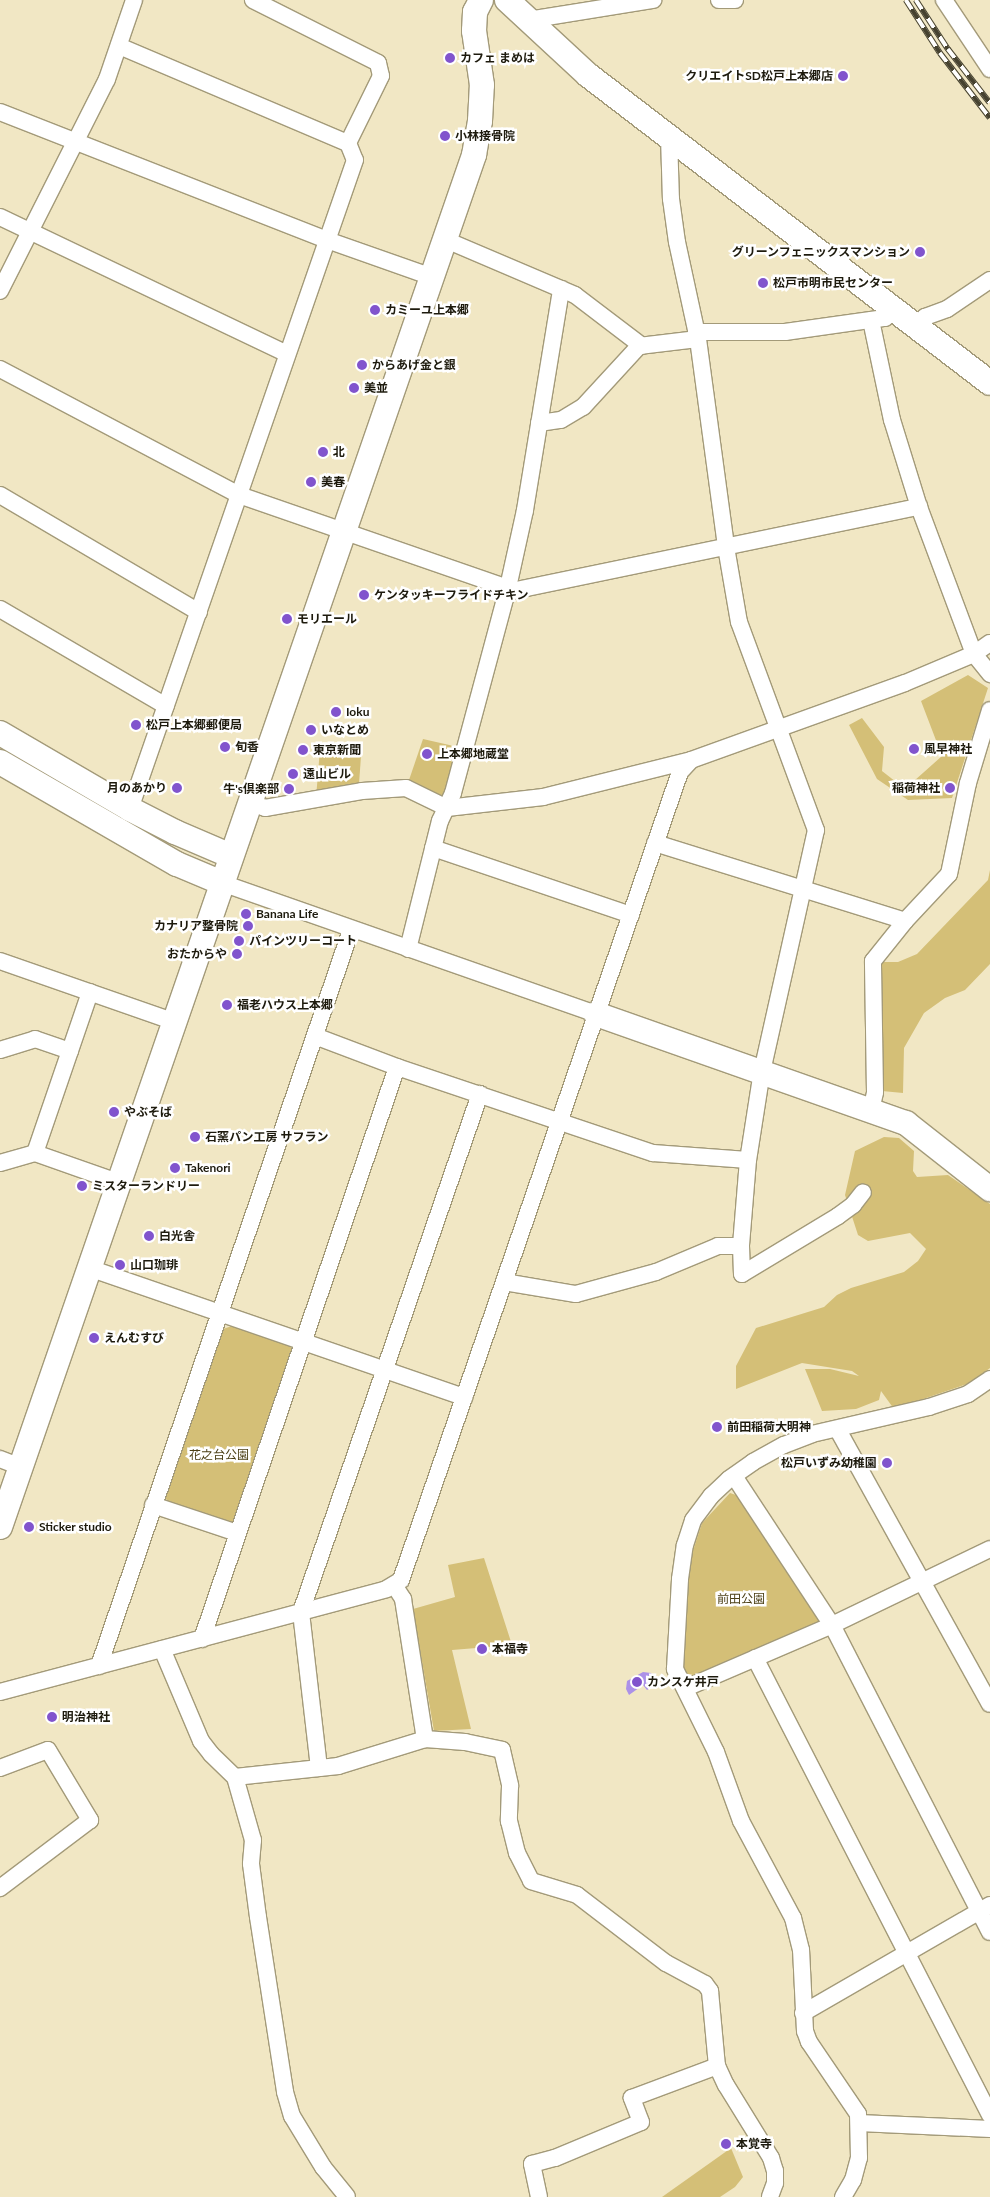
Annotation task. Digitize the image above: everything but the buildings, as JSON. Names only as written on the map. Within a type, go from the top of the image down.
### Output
[{"type":"street","points":[[0,291],[107,80],[134,0]]},
{"type":"street","points":[[253,0],[378,63],[381,76],[348,143]]},
{"type":"street","points":[[0,1527],[11,1463],[89,1268],[120,1183],[231,856],[474,155],[480,120],[482,85],[474,31],[475,12],[481,0]]},
{"type":"street","points":[[507,0],[588,75],[990,383]]},
{"type":"street","points":[[528,20],[653,0]]},
{"type":"street","points":[[719,0],[735,0]]},
{"type":"street","points":[[944,0],[990,70]]},
{"type":"street","points":[[119,46],[348,143],[355,160],[121,832]]},
{"type":"street","points":[[0,112],[327,240],[432,277]]},
{"type":"street","points":[[669,137],[671,199],[677,242],[697,336],[726,547],[739,622],[816,830],[762,1071],[748,1160],[741,1246],[742,1274],[853,1205],[863,1192]]},
{"type":"street","points":[[0,217],[287,354]]},
{"type":"street","points":[[446,240],[575,295],[642,346]]},
{"type":"street","points":[[916,326],[924,317],[947,309],[990,280]]},
{"type":"street","points":[[408,949],[432,848],[440,821],[453,793],[508,590],[561,289]]},
{"type":"street","points":[[539,422],[561,420],[583,407],[628,357],[642,346],[697,336],[785,332],[885,318],[892,309]]},
{"type":"street","points":[[871,320],[892,420],[919,507],[974,654],[990,674]]},
{"type":"street","points":[[0,369],[239,495],[508,590],[919,507]]},
{"type":"street","points":[[0,495],[199,612]]},
{"type":"street","points":[[0,609],[166,706]]},
{"type":"street","points":[[250,803],[265,808],[362,791],[406,788],[447,808],[543,797],[691,760],[904,683],[974,654],[990,643]]},
{"type":"street","points":[[871,1110],[875,1092],[873,961],[905,921],[949,874],[968,783],[990,710]]},
{"type":"street","points":[[0,733],[130,810],[231,856]]},
{"type":"street","points":[[0,1692],[386,1589],[401,1580],[680,772],[691,760]]},
{"type":"street","points":[[0,762],[177,864],[222,883],[351,930],[762,1071],[906,1123],[990,1189]]},
{"type":"street","points":[[656,843],[905,921]]},
{"type":"street","points":[[432,848],[631,916]]},
{"type":"street","points":[[98,1666],[351,930]]},
{"type":"street","points":[[0,961],[175,1022]]},
{"type":"street","points":[[35,1153],[90,992]]},
{"type":"street","points":[[315,1036],[397,1066],[653,1153],[748,1160]]},
{"type":"street","points":[[0,1050],[35,1039],[70,1051]]},
{"type":"street","points":[[202,1639],[397,1066]]},
{"type":"street","points":[[319,1768],[301,1612],[480,1094]]},
{"type":"street","points":[[0,1163],[35,1153],[120,1183]]},
{"type":"street","points":[[504,1282],[576,1294],[656,1272],[718,1246],[741,1246]]},
{"type":"street","points":[[89,1268],[219,1311],[464,1397]]},
{"type":"street","points":[[843,2197],[857,2169],[860,2123],[858,2114],[809,2042],[805,2031],[803,2013],[803,1971],[793,1918],[741,1822],[716,1752],[675,1669],[680,1579],[685,1545],[693,1520],[711,1496],[753,1462],[784,1445],[812,1434],[838,1430],[929,1407],[968,1394],[990,1379]]},
{"type":"street","points":[[838,1430],[990,1704]]},
{"type":"street","points":[[734,1476],[832,1625],[985,1908],[990,1932]]},
{"type":"street","points":[[154,1505],[237,1533]]},
{"type":"street","points":[[686,1688],[832,1625],[990,1549]]},
{"type":"street","points":[[394,1585],[403,1598],[425,1739]]},
{"type":"street","points":[[162,1649],[201,1741],[235,1778],[253,1840],[250,1851],[257,1908],[286,2092],[292,2116],[323,2167],[347,2197]]},
{"type":"street","points":[[755,1658],[990,2114]]},
{"type":"street","points":[[235,1778],[338,1766],[425,1739],[465,1742],[502,1750],[510,1786],[509,1821],[517,1853],[531,1881],[577,1896],[666,1963],[705,1984],[710,1991],[717,2066],[726,2085],[771,2158],[775,2170],[770,2197]]},
{"type":"street","points":[[0,1768],[48,1750],[90,1820],[0,1888]]},
{"type":"street","points":[[803,2013],[985,1908]]},
{"type":"street","points":[[539,2197],[532,2164],[555,2158],[641,2122],[632,2098],[717,2066]]},
{"type":"street","points":[[860,2123],[990,2129]]},
{"type":"green space","points":[[968,675],[988,688],[952,798],[908,800],[877,779],[849,725],[862,718],[884,747],[882,771],[905,789],[942,756],[921,701]]},
{"type":"green space","points":[[423,739],[458,747],[447,794],[437,797],[408,783]]},
{"type":"green space","points":[[320,749],[361,756],[359,784],[316,798]]},
{"type":"green space","points":[[990,870],[990,964],[965,990],[945,998],[924,1013],[904,1048],[903,1093],[882,1091],[878,973],[882,962],[898,962],[917,954],[988,880]]},
{"type":"green space","points":[[884,1137],[899,1138],[914,1151],[913,1171],[917,1177],[948,1175],[990,1204],[990,1368],[970,1383],[894,1409],[881,1391],[879,1400],[856,1409],[822,1411],[805,1369],[830,1369],[859,1376],[852,1371],[802,1363],[736,1389],[736,1366],[756,1328],[824,1307],[837,1295],[851,1288],[904,1272],[918,1261],[926,1249],[910,1233],[868,1241],[858,1235],[845,1195],[855,1151]]},
{"type":"green space","name":"花之台公園","points":[[232,1326],[290,1345],[293,1354],[235,1522],[228,1526],[171,1507],[165,1497],[223,1329]]},
{"type":"green space","name":"前田公園","points":[[730,1493],[739,1496],[820,1623],[690,1680],[683,1672],[688,1566],[702,1523]]},
{"type":"green space","points":[[484,1558],[512,1645],[452,1650],[471,1729],[434,1731],[413,1609],[455,1597],[448,1565]]},
{"type":"green space","points":[[731,2148],[743,2177],[735,2187],[720,2197],[662,2197]]},
{"type":"shaded area","points":[[643,1672],[651,1673],[657,1683],[647,1690],[643,1685],[629,1695],[626,1689],[627,1681]]},
{"type":"railway","points":[[906,0],[940,53],[990,118]]},
{"type":"railway","points":[[916,0],[948,49],[990,103]]},
{"type":"place","name":"カフェ まめは","points":[[450,58]]},
{"type":"place","name":"クリエイトSD松戸上本郷店","points":[[843,76]]},
{"type":"place","name":"小林接骨院","points":[[445,136]]},
{"type":"place","name":"グリーンフェニックスマンション","points":[[920,252]]},
{"type":"place","name":"松戸市明市民センター","points":[[763,283]]},
{"type":"place","name":"カミーユ上本郷","points":[[375,310]]},
{"type":"place","name":"からあげ金と銀","points":[[362,365]]},
{"type":"place","name":"美並","points":[[354,388]]},
{"type":"place","name":"北","points":[[323,452]]},
{"type":"place","name":"美春","points":[[311,482]]},
{"type":"place","name":"ケンタッキーフライドチキン","points":[[364,595]]},
{"type":"place","name":"モリエール","points":[[287,619]]},
{"type":"place","name":"Ioku","points":[[336,712]]},
{"type":"place","name":"松戸上本郷郵便局","points":[[136,725]]},
{"type":"place","name":"いなとめ","points":[[311,730]]},
{"type":"place","name":"旬香","points":[[225,747]]},
{"type":"place","name":"風早神社","points":[[914,749]]},
{"type":"place","name":"東京新聞","points":[[303,750]]},
{"type":"place","name":"上本郷地蔵堂","points":[[427,754]]},
{"type":"place","name":"遠山ビル","points":[[293,774]]},
{"type":"place","name":"月のあかり","points":[[177,788]]},
{"type":"place","name":"稲荷神社","points":[[950,788]]},
{"type":"place","name":"牛's倶楽部","points":[[289,789]]},
{"type":"place","name":"Banana Life","points":[[246,914]]},
{"type":"place","name":"カナリア整骨院","points":[[248,926]]},
{"type":"place","name":"パインツリーコート","points":[[239,941]]},
{"type":"place","name":"おたからや","points":[[237,954]]},
{"type":"place","name":"福老ハウス上本郷","points":[[227,1005]]},
{"type":"place","name":"やぶそば","points":[[114,1112]]},
{"type":"place","name":"石窯パン工房 サフラン","points":[[195,1137]]},
{"type":"place","name":"Takenori","points":[[175,1168]]},
{"type":"place","name":"ミスターランドリー","points":[[82,1186]]},
{"type":"place","name":"白光舎","points":[[149,1236]]},
{"type":"place","name":"山口珈琲","points":[[120,1265]]},
{"type":"place","name":"えんむすび","points":[[94,1338]]},
{"type":"place","name":"前田稲荷大明神","points":[[717,1427]]},
{"type":"place","name":"松戸いずみ幼稚園","points":[[887,1463]]},
{"type":"place","name":"Sticker studio","points":[[29,1527]]},
{"type":"place","name":"本福寺","points":[[482,1649]]},
{"type":"place","name":"カンスケ井戸","points":[[637,1682]]},
{"type":"place","name":"明治神社","points":[[52,1717]]},
{"type":"place","name":"本覚寺","points":[[726,2144]]}]
